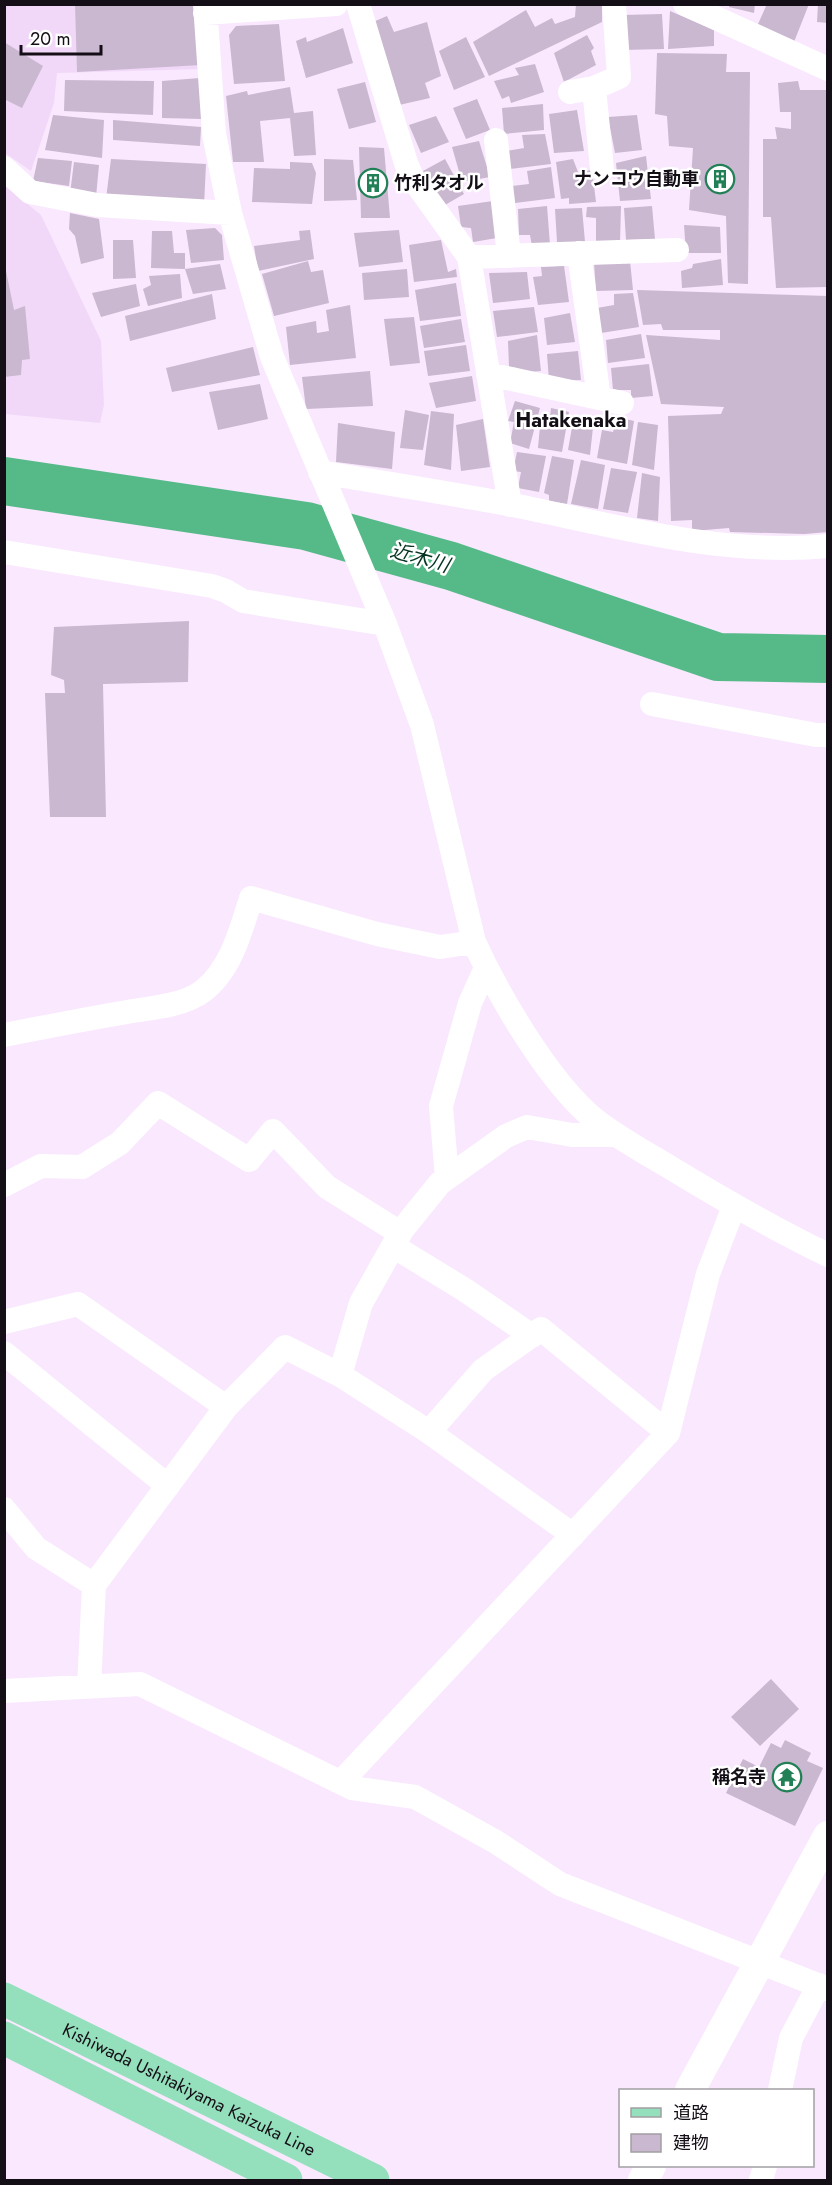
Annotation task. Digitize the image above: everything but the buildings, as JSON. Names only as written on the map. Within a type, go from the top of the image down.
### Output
[{"type":"main road","name":"Kishiwada Ushitakiyama Kaizuka Line","points":[[4,1999],[373,2181]]},
{"type":"main road","name":"Kishiwada Ushitakiyama Kaizuka Line","points":[[4,2038],[286,2181]]},
{"type":"street","points":[[336,4],[205,9],[214,134],[230,213],[272,357],[382,617],[422,725],[474,942],[486,968],[520,1024],[569,1093],[593,1119],[734,1206],[828,1255]]},
{"type":"street","points":[[358,4],[406,163],[413,178],[470,257],[510,505]]},
{"type":"street","points":[[570,92],[594,88],[620,77],[614,4]]},
{"type":"street","points":[[685,4],[828,69]]},
{"type":"street","points":[[594,88],[602,169]]},
{"type":"street","points":[[496,140],[509,256]]},
{"type":"street","points":[[4,168],[30,192],[97,205],[230,213]]},
{"type":"street","points":[[470,257],[677,250]]},
{"type":"street","points":[[488,374],[610,400],[579,253]]},
{"type":"street","points":[[322,477],[510,505],[662,537],[704,543],[808,548],[828,546]]},
{"type":"street","points":[[4,552],[212,586],[243,601],[382,617]]},
{"type":"street","points":[[652,704],[816,735],[828,735]]},
{"type":"street","points":[[4,1035],[151,1008],[186,1000],[203,991],[220,973],[236,945],[251,898],[377,934],[440,947],[474,942]]},
{"type":"street","points":[[447,1178],[441,1106],[470,1003],[486,968]]},
{"type":"street","points":[[4,1185],[41,1166],[82,1167],[120,1143],[158,1103],[249,1160],[273,1131],[327,1187],[465,1290],[532,1336]]},
{"type":"street","points":[[340,1375],[361,1303],[396,1239],[440,1183],[506,1136],[527,1127],[572,1135],[617,1135]]},
{"type":"street","points":[[341,1782],[668,1433],[708,1274],[734,1206]]},
{"type":"street","points":[[4,1322],[78,1304],[226,1407]]},
{"type":"street","points":[[429,1432],[483,1370],[541,1329],[668,1433]]},
{"type":"street","points":[[89,1687],[94,1585],[226,1407],[285,1347],[340,1375],[429,1432],[573,1535]]},
{"type":"street","points":[[4,1353],[168,1486]]},
{"type":"street","points":[[4,1509],[36,1548],[94,1585]]},
{"type":"street","points":[[4,1691],[140,1684],[352,1788],[415,1797],[496,1842],[560,1884],[823,1987],[791,2038],[780,2089]]},
{"type":"street","points":[[691,2089],[828,1836]]},
{"type":"street","points":[[643,2181],[650,2167]]},
{"type":"shaded area","points":[[5,5],[197,5],[202,69],[57,73],[54,103],[31,171],[5,153]]},
{"type":"shaded area","points":[[4,185],[41,215],[101,341],[104,405],[100,423],[5,414]]},
{"type":"waterway","name":"近木川","points":[[4,481],[306,526],[451,566],[718,657],[828,659]]},
{"type":"place","name":"ナンコウ自動車","points":[[720,179]]},
{"type":"place","name":"竹利タオル","points":[[373,183]]},
{"type":"place","name":"稱名寺","points":[[787,1777]]},
{"type":"district","name":"Hatakenaka","points":[[571,420]]}]
